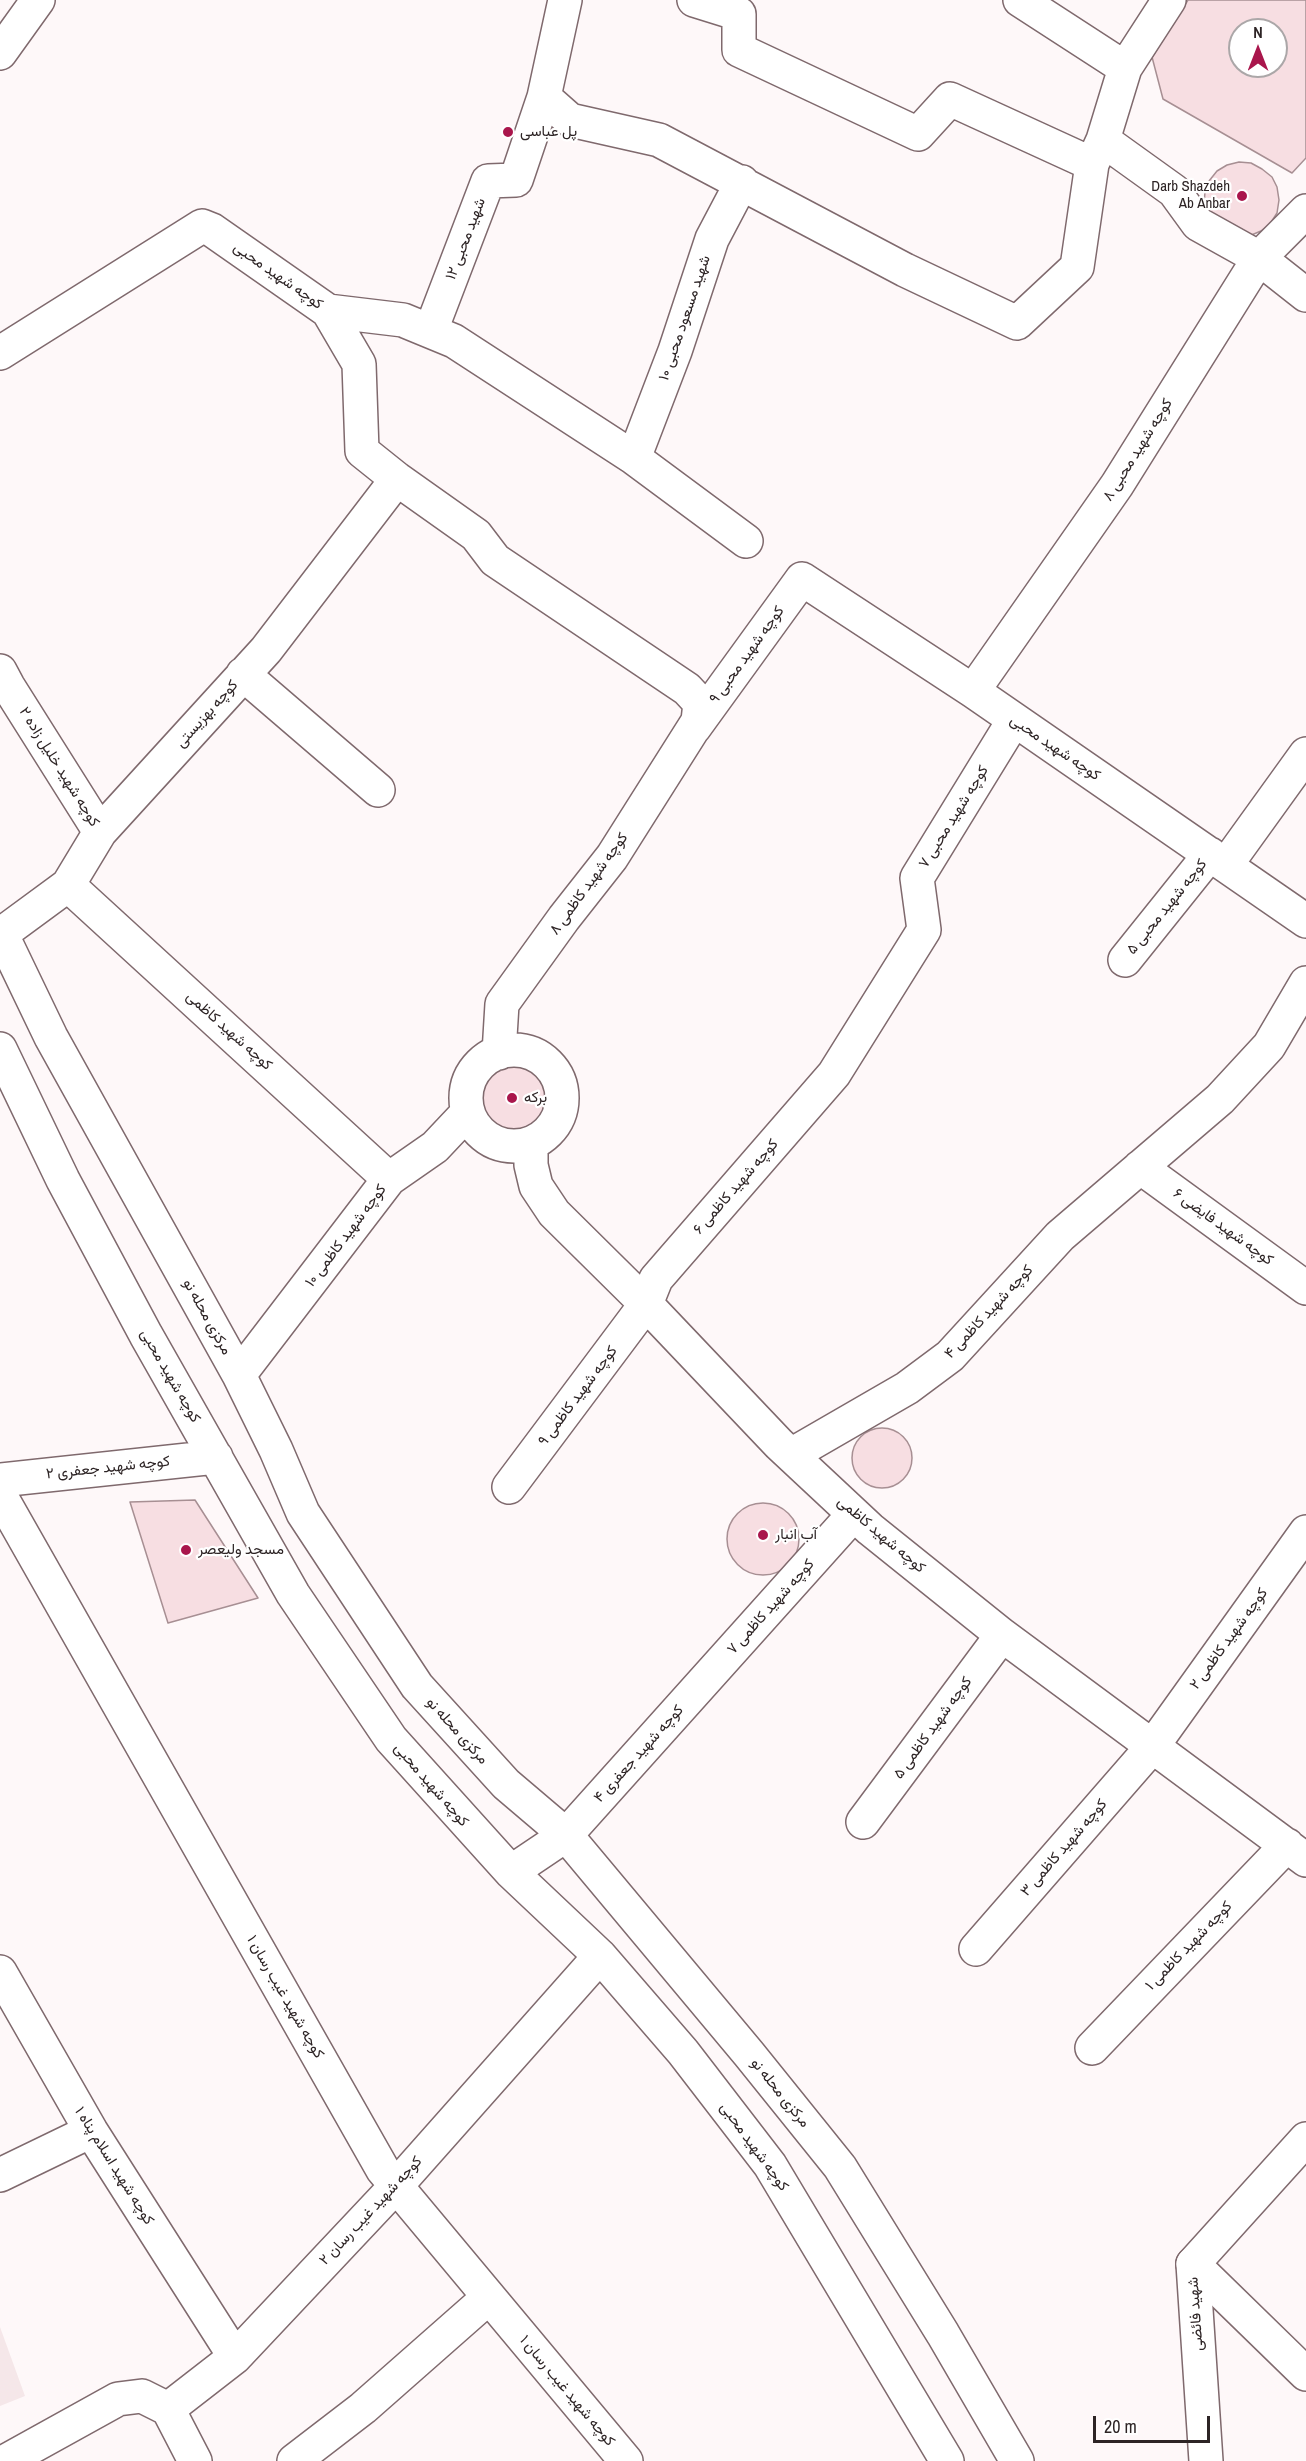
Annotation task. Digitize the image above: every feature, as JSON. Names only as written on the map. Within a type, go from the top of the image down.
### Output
[{"type":"street","points":[[0,52],[38,0]]},
{"type":"street","name":"شهید محبی ۱۲","points":[[431,330],[488,181],[516,180],[544,97],[565,0]]},
{"type":"street","points":[[694,0],[739,14],[739,50],[918,134],[950,99],[1097,152],[1174,191],[1198,224],[1260,258],[1306,295]]},
{"type":"street","points":[[1020,0],[1125,68]]},
{"type":"street","points":[[544,97],[570,120],[659,140],[905,270],[1017,323],[1077,267],[1097,152],[1125,68],[1169,0]]},
{"type":"street","name":"شهید مسعود محبی ۱۰","points":[[634,458],[675,351],[712,239],[742,182]]},
{"type":"street","name":"کوچه شهید محبی ۸","points":[[973,691],[1117,485],[1260,258],[1306,211]]},
{"type":"street","name":"کوچه شهید محبی","points":[[0,352],[202,226],[212,230],[328,311],[403,320],[454,341],[634,458],[746,541]]},
{"type":"street","points":[[328,311],[359,364],[362,451],[476,535],[495,560],[687,689],[700,703],[695,726]]},
{"type":"street","name":"کوچه بهزیستی","points":[[1,933],[68,885],[100,832],[266,650],[397,479]]},
{"type":"street","name":"کوچه شهید محبی","points":[[802,579],[973,691],[1306,921]]},
{"type":"street","name":"کوچه شهید محبی ۹","points":[[695,726],[802,579]]},
{"type":"street","name":"کوچه شهید خلیل زاده ۲","points":[[0,671],[100,832]]},
{"type":"street","points":[[243,674],[378,790]]},
{"type":"street","name":"کوچه شهید محبی ۷","points":[[834,1074],[924,930],[917,878],[1014,720]]},
{"type":"street","name":"کوچه شهید کاظمی ۸","points":[[499,1053],[502,1004],[612,856],[695,726]]},
{"type":"street","name":"کوچه شهید محبی ۵","points":[[1125,960],[1218,859],[1306,754]]},
{"type":"street","name":"کوچه شهید کاظمی","points":[[68,885],[389,1179]]},
{"type":"street","name":"مرکزی محله نو","points":[[1,933],[51,1037],[239,1376],[276,1450],[303,1513],[417,1686],[506,1784],[566,1835],[741,2044],[840,2167],[944,2334],[1017,2461]]},
{"type":"street","name":"کوچه شهید کاظمی ۴","points":[[791,1455],[907,1388],[950,1356],[1060,1236],[1220,1100],[1269,1046],[1306,983]]},
{"type":"street","name":"کوچه شهید محبی","points":[[0,1049],[63,1180],[146,1335],[293,1594],[391,1740],[511,1872],[600,1956],[683,2052],[770,2165],[947,2461]]},
{"type":"street","points":[[516,1050],[532,1053],[546,1062],[556,1075],[562,1090],[562,1107],[556,1122],[546,1135],[531,1143],[512,1146],[492,1141],[477,1129],[468,1112],[466,1097],[472,1076],[486,1059],[499,1053],[516,1050]]},
{"type":"street","name":"کوچه شهید کاظمی ۶","points":[[646,1304],[656,1279],[834,1074]]},
{"type":"street","name":"کوچه شهید کاظمی ۱۰","points":[[239,1376],[389,1179],[435,1147],[468,1112]]},
{"type":"street","name":"کوچه شهید کاظمی","points":[[531,1143],[531,1165],[536,1186],[554,1213],[646,1304],[791,1455],[854,1514],[1002,1635],[1296,1852]]},
{"type":"street","name":"کوچه شهید فایضی ۶","points":[[1140,1167],[1306,1288]]},
{"type":"street","name":"کوچه شهید کاظمی ۹","points":[[509,1487],[646,1304]]},
{"type":"street","name":"کوچه شهید جعفری ۲","points":[[0,1480],[216,1457]]},
{"type":"street","name":"کوچه شهید غیب رسان ۱","points":[[0,1495],[383,2170],[626,2461]]},
{"type":"street","name":"کوچه شهید کاظمی ۷","points":[[712,1673],[854,1514]]},
{"type":"street","name":"کوچه شهید کاظمی ۲","points":[[1152,1747],[1306,1532]]},
{"type":"street","name":"کوچه شهید کاظمی ۵","points":[[863,1822],[1002,1635]]},
{"type":"street","name":"کوچه شهید جعفری ۴","points":[[511,1872],[566,1835],[712,1673]]},
{"type":"street","name":"کوچه شهید کاظمی ۳","points":[[976,1949],[1152,1747]]},
{"type":"street","name":"کوچه شهید کاظمی ۱","points":[[1092,2048],[1296,1852]]},
{"type":"street","name":"کوچه شهید غیب رسان ۲","points":[[168,2409],[235,2357],[396,2186],[600,1956]]},
{"type":"street","name":"کوچه شهید اسلام پناه ۱","points":[[0,1972],[91,2131],[235,2357]]},
{"type":"street","points":[[0,2175],[91,2131]]},
{"type":"street","name":"شهید فائضی","points":[[1206,2461],[1193,2264],[1306,2139]]},
{"type":"street","points":[[1193,2264],[1306,2374]]},
{"type":"street","points":[[294,2461],[363,2408],[489,2297]]},
{"type":"street","points":[[20,2458],[118,2399],[142,2396],[168,2409],[195,2461]]},
{"type":"shaded area","points":[[0,2327],[25,2396],[0,2406]]},
{"type":"building","points":[[1188,0],[1306,0],[1306,158],[1292,173],[1163,99],[1152,57]]},
{"type":"building","name":"Darb Shazdeh Ab Anbar","points":[[1239,162],[1251,163],[1272,177],[1277,187],[1279,200],[1277,213],[1270,224],[1249,236],[1208,216],[1204,204],[1209,181],[1217,171]]},
{"type":"building","name":"برکه","points":[[512,1061],[525,1064],[537,1071],[544,1083],[547,1096],[544,1109],[537,1121],[525,1128],[512,1131],[499,1128],[487,1121],[480,1109],[477,1096],[480,1083],[487,1071],[499,1064]]},
{"type":"building","points":[[882,1428],[899,1433],[907,1441],[912,1458],[907,1475],[899,1483],[882,1488],[865,1483],[857,1475],[852,1458],[857,1441],[865,1433]]},
{"type":"building","name":"مسجد ولیعصر","points":[[195,1500],[258,1598],[168,1623],[130,1502]]},
{"type":"building","name":"آب انبار","points":[[770,1503],[789,1513],[797,1525],[799,1539],[797,1553],[789,1565],[777,1573],[756,1575],[737,1565],[729,1553],[727,1532],[737,1513],[749,1505]]},
{"type":"place","name":"پل عباسی","points":[[508,132]]},
{"type":"place","name":"Darb Shazdeh Ab Anbar","points":[[1242,196]]},
{"type":"place","name":"برکه","points":[[512,1098]]},
{"type":"place","name":"آب انبار","points":[[763,1535]]},
{"type":"place","name":"مسجد ولیعصر","points":[[186,1550]]}]
